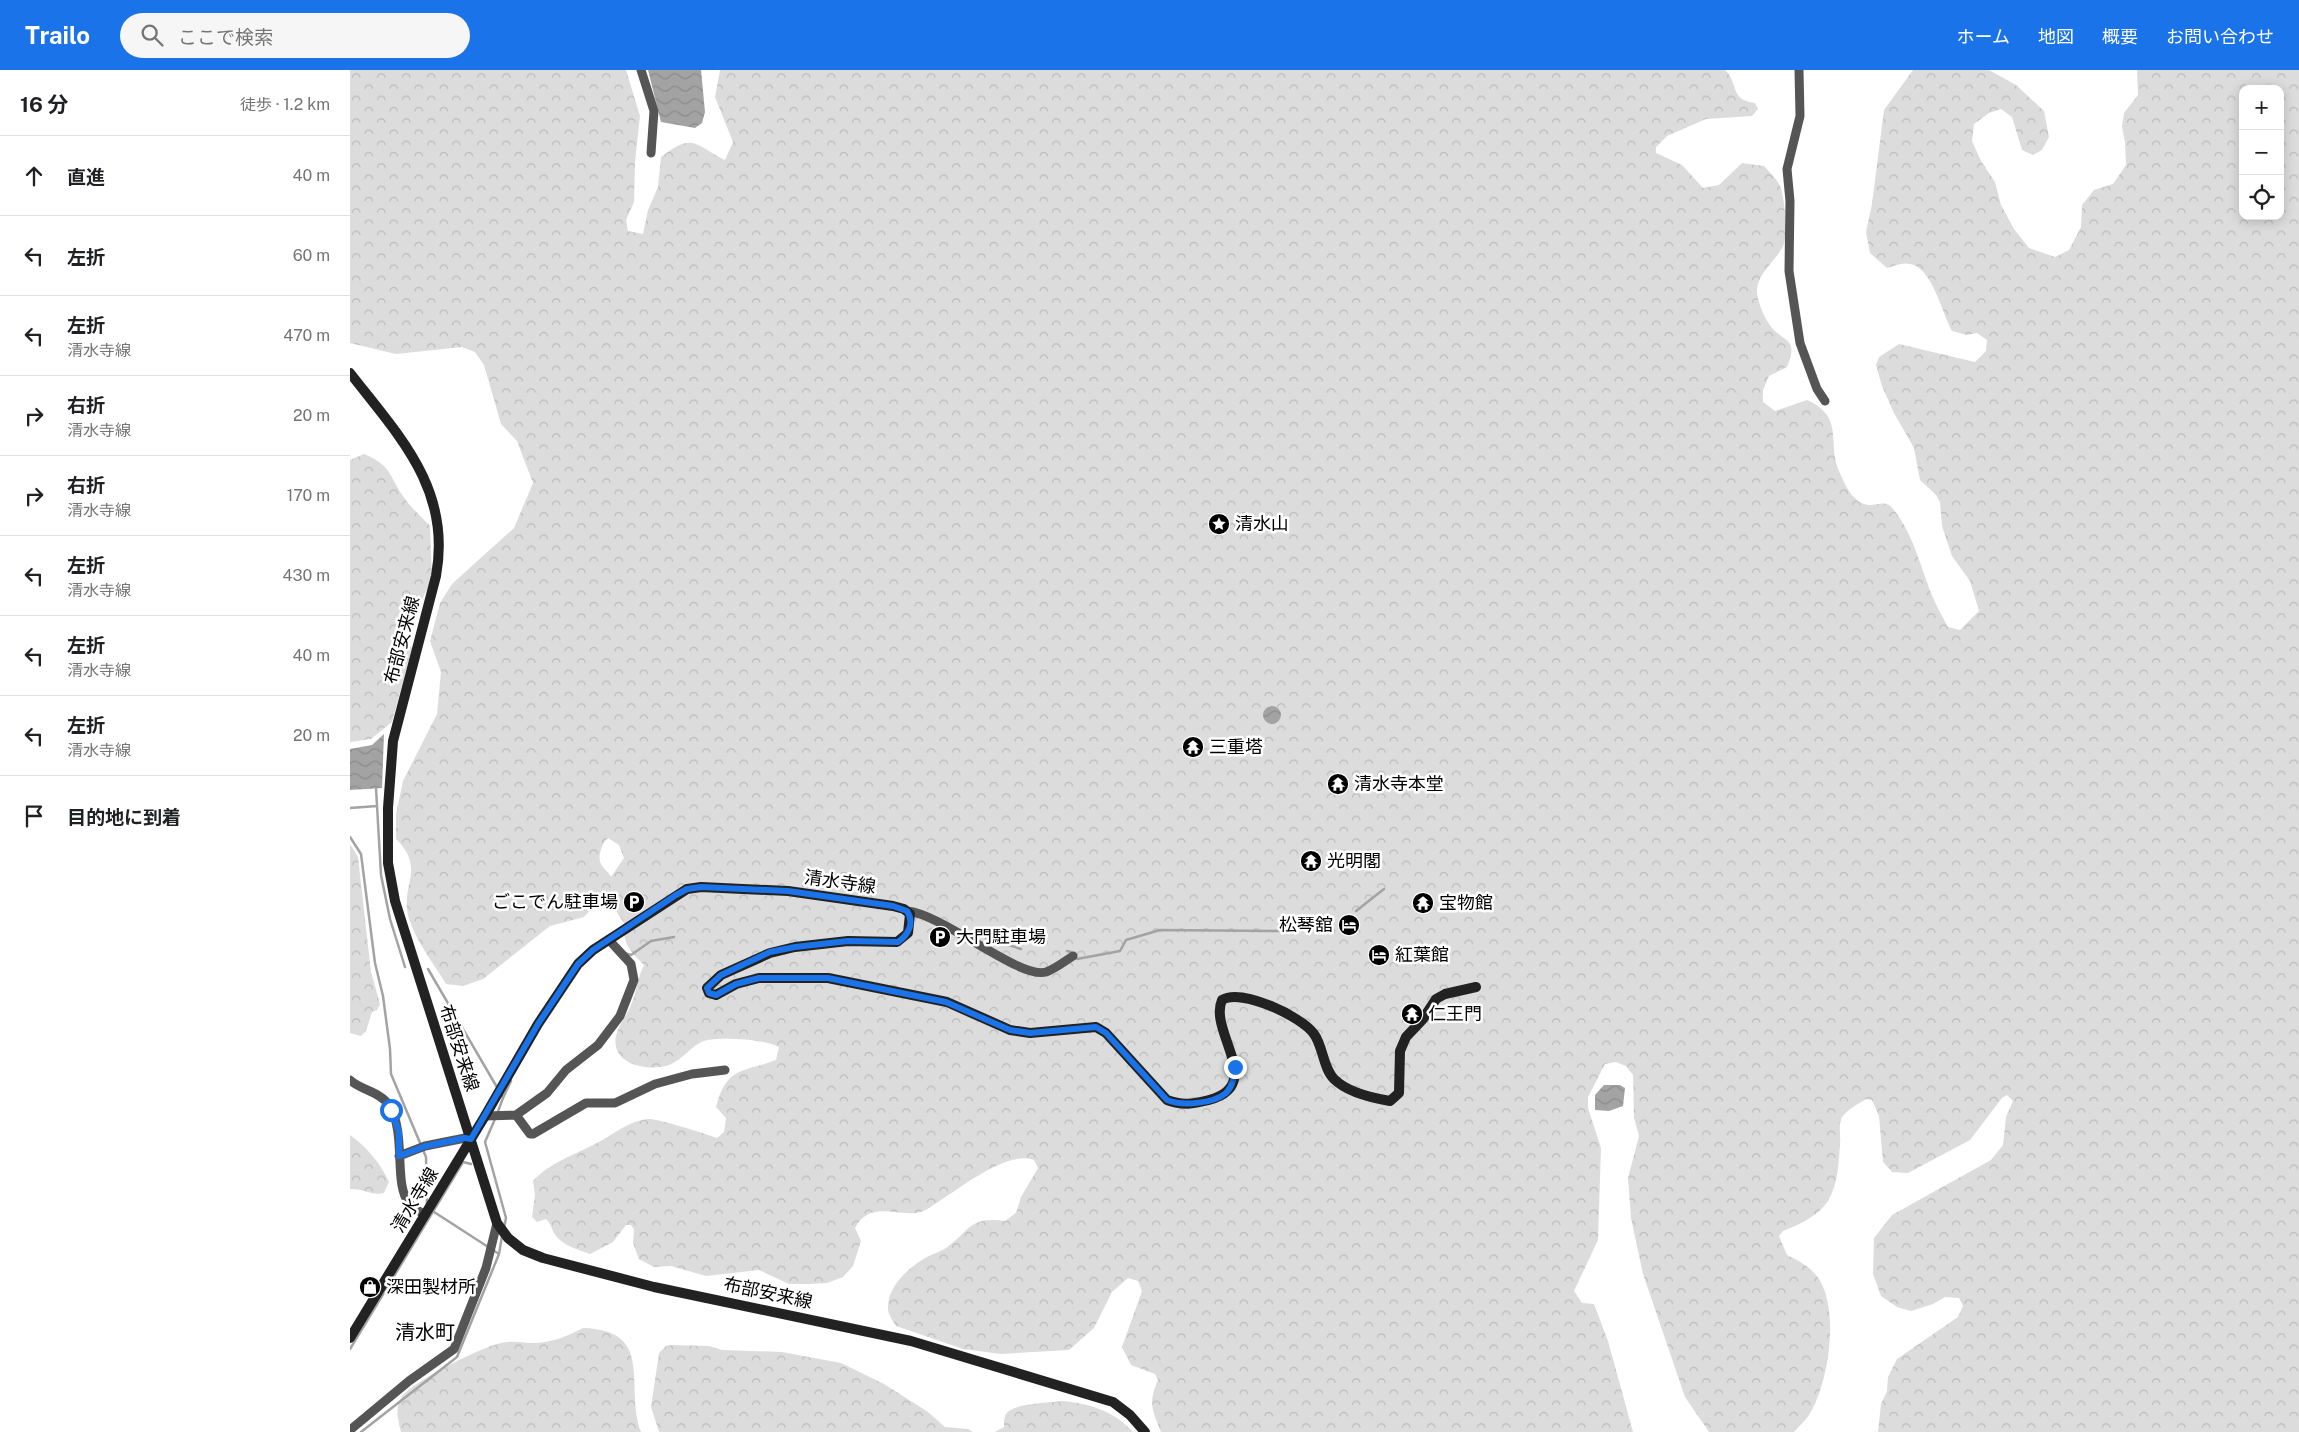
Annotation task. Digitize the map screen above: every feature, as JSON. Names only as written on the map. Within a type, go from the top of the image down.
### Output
[{"type":"main road","name":"布部安来線","points":[[350,373],[413,456],[429,489],[438,526],[439,560],[436,576],[393,741],[388,808],[388,863],[395,900],[497,1223],[508,1238],[523,1250],[543,1258],[654,1287],[810,1318],[928,1346],[1113,1402],[1130,1415],[1145,1432]]},
{"type":"main road","name":"清水寺線","points":[[350,1338],[485,1116],[538,1024],[564,984],[578,964],[609,940],[676,895],[687,889],[701,887],[788,891],[893,906],[907,911]]},
{"type":"main road","points":[[907,911],[910,926],[908,932],[898,942],[848,941],[770,952],[721,975],[707,988],[709,993],[716,995],[736,984],[759,978],[828,978],[946,1002],[1010,1030],[1030,1033],[1096,1027],[1106,1033],[1167,1100],[1180,1105],[1220,1097],[1226,1093],[1234,1079],[1235,1067],[1219,1012],[1222,1000],[1226,997],[1237,996],[1262,1003],[1300,1021],[1312,1031],[1319,1041],[1331,1075],[1336,1080],[1373,1098],[1390,1101],[1399,1093],[1400,1051],[1406,1037],[1423,1019],[1432,1004],[1441,996],[1476,987]]},
{"type":"street","points":[[641,70],[654,110],[651,153]]},
{"type":"street","points":[[1799,70],[1800,116],[1787,169],[1790,201],[1789,271],[1801,348],[1817,389],[1825,401]]},
{"type":"street","points":[[907,911],[920,912],[935,919],[1012,963],[1036,973],[1046,972],[1073,956]]},
{"type":"street","points":[[485,1116],[516,1115],[547,1093],[566,1070],[598,1045],[620,1016],[634,980],[631,964],[609,940]]},
{"type":"street","points":[[516,1115],[528,1131],[533,1134],[586,1103],[615,1103],[654,1084],[692,1074],[725,1070]]},
{"type":"street","points":[[350,1080],[388,1103],[395,1117],[399,1132],[399,1156],[406,1199],[425,1215]]},
{"type":"street","points":[[399,1156],[426,1146],[465,1138],[471,1139]]},
{"type":"street","points":[[352,1424],[454,1349],[486,1268],[497,1223]]},
{"type":"green space","points":[[350,70],[626,70],[640,116],[635,162],[634,202],[626,220],[628,231],[643,234],[648,210],[658,187],[661,157],[680,145],[693,143],[700,145],[725,160],[733,142],[715,97],[720,70],[1725,70],[1732,80],[1738,95],[1747,101],[1755,103],[1758,109],[1752,116],[1706,119],[1667,136],[1656,147],[1656,153],[1682,165],[1703,188],[1719,185],[1742,163],[1764,166],[1777,181],[1781,188],[1785,213],[1784,244],[1763,273],[1757,293],[1760,306],[1767,321],[1789,343],[1791,351],[1787,367],[1769,376],[1763,390],[1763,402],[1775,411],[1807,400],[1826,414],[1831,422],[1834,450],[1839,471],[1853,497],[1868,505],[1887,504],[1893,509],[1912,541],[1934,600],[1946,624],[1948,627],[1960,630],[1979,611],[1970,581],[1952,556],[1942,526],[1940,502],[1936,495],[1920,480],[1914,448],[1894,413],[1882,386],[1876,365],[1879,357],[1899,344],[1975,362],[1986,351],[1987,340],[1977,333],[1967,335],[1952,331],[1930,282],[1918,267],[1904,263],[1887,268],[1870,253],[1866,232],[1872,204],[1884,110],[1913,70],[1989,70],[2016,85],[2044,111],[2049,137],[2042,150],[2033,155],[2022,150],[2012,117],[2001,109],[1989,113],[1974,124],[1972,141],[1981,161],[1995,182],[2001,205],[2014,229],[2029,248],[2055,257],[2069,250],[2081,227],[2082,205],[2094,190],[2113,184],[2126,165],[2122,127],[2124,113],[2138,95],[2137,70],[2299,70],[2299,1432],[1878,1432],[1881,1404],[1887,1391],[1888,1377],[1897,1359],[1958,1317],[1963,1306],[1959,1298],[1945,1297],[1933,1304],[1911,1311],[1897,1307],[1881,1296],[1873,1274],[1874,1238],[1892,1215],[1991,1160],[2003,1145],[2006,1117],[2013,1101],[2007,1095],[2002,1098],[1970,1140],[1908,1173],[1892,1172],[1883,1162],[1879,1116],[1872,1100],[1866,1099],[1850,1109],[1842,1117],[1837,1176],[1829,1200],[1812,1217],[1783,1231],[1779,1236],[1787,1255],[1810,1269],[1824,1288],[1830,1324],[1827,1365],[1822,1384],[1809,1415],[1794,1432],[1709,1432],[1685,1397],[1643,1274],[1631,1218],[1628,1178],[1639,1136],[1634,1118],[1633,1075],[1626,1066],[1616,1062],[1605,1064],[1588,1097],[1588,1108],[1601,1148],[1598,1240],[1574,1291],[1582,1303],[1594,1304],[1608,1341],[1633,1432],[1161,1432],[1152,1406],[1153,1394],[1158,1380],[1155,1374],[1131,1365],[1122,1347],[1142,1291],[1138,1281],[1128,1278],[1112,1292],[1094,1328],[1069,1350],[1001,1354],[963,1349],[896,1326],[888,1309],[889,1301],[894,1287],[904,1274],[916,1264],[946,1248],[971,1226],[984,1221],[1005,1221],[1016,1213],[1021,1197],[1038,1168],[1034,1160],[1023,1158],[1011,1160],[984,1172],[921,1212],[885,1211],[869,1214],[861,1219],[855,1228],[861,1241],[853,1266],[843,1277],[827,1283],[789,1284],[759,1270],[706,1276],[671,1266],[654,1267],[639,1259],[633,1243],[634,1229],[631,1225],[626,1225],[613,1242],[590,1254],[565,1244],[557,1237],[546,1219],[537,1222],[532,1217],[535,1195],[533,1181],[539,1175],[562,1160],[628,1125],[642,1120],[663,1121],[717,1138],[724,1132],[726,1118],[716,1107],[725,1084],[737,1073],[776,1060],[779,1047],[754,1040],[715,1039],[702,1042],[674,1063],[661,1067],[642,1067],[625,1060],[619,1054],[616,1046],[616,1036],[633,1000],[644,965],[628,947],[624,931],[625,925],[605,893],[584,917],[550,926],[483,979],[463,986],[446,984],[416,936],[409,919],[407,907],[411,869],[410,860],[396,839],[396,814],[403,781],[437,714],[441,672],[430,641],[440,603],[452,584],[514,528],[533,483],[517,441],[501,424],[484,365],[475,352],[462,347],[396,354],[350,343]],"holes":[[[608,838],[619,845],[624,858],[611,877],[602,866],[600,854]]]},
{"type":"green space","points":[[364,454],[373,458],[385,468],[408,503],[430,526],[432,580],[418,607],[397,621],[396,630],[412,648],[392,722],[371,739],[350,742],[350,460]]},
{"type":"green space","points":[[350,844],[358,857],[371,972],[380,1004],[377,1010],[372,1012],[366,1031],[361,1036],[350,1033]]},
{"type":"green space","points":[[350,1135],[367,1150],[386,1175],[389,1182],[384,1193],[379,1194],[350,1189]]},
{"type":"green space","points":[[583,1328],[606,1331],[620,1339],[629,1350],[633,1364],[637,1415],[641,1432],[401,1432],[398,1410],[401,1398],[407,1391],[432,1375],[464,1358],[501,1343],[548,1341],[566,1336]]},
{"type":"green space","points":[[666,1346],[709,1346],[722,1350],[782,1352],[841,1363],[884,1384],[928,1412],[945,1427],[968,1429],[973,1432],[659,1432],[651,1407],[659,1353]]},
{"type":"green space","points":[[1062,1401],[1100,1409],[1117,1418],[1133,1432],[995,1432],[1004,1427],[1005,1415],[1010,1410],[1040,1403]]},
{"type":"water","points":[[648,70],[701,70],[705,112],[702,123],[695,128],[661,122]]},
{"type":"water","points":[[1268,706],[1276,706],[1281,711],[1279,722],[1268,724],[1263,719],[1263,711]]},
{"type":"water","points":[[384,734],[382,788],[350,790],[350,749],[372,745]]},
{"type":"water","points":[[1604,1085],[1620,1085],[1625,1088],[1623,1106],[1609,1111],[1595,1110],[1595,1095]]},
{"type":"waterway","points":[[376,788],[381,875],[390,919],[405,967]]},
{"type":"waterway","points":[[350,808],[377,806]]},
{"type":"waterway","points":[[350,837],[361,854],[375,963],[383,996],[390,1049],[391,1074],[426,1157],[427,1207]]},
{"type":"waterway","points":[[1356,911],[1384,889]]},
{"type":"waterway","points":[[1067,951],[1071,952],[1077,959],[1120,951],[1126,940],[1160,930],[1275,931],[1329,927]]},
{"type":"waterway","points":[[625,953],[631,955],[651,941],[674,937]]},
{"type":"waterway","points":[[986,938],[1021,949]]},
{"type":"waterway","points":[[428,969],[498,1089]]},
{"type":"waterway","points":[[503,1098],[511,1081]]},
{"type":"waterway","points":[[497,1114],[503,1098],[501,1094]]},
{"type":"waterway","points":[[495,1119],[485,1142],[506,1218],[504,1228]]},
{"type":"waterway","points":[[350,1349],[463,1162],[471,1164]]},
{"type":"waterway","points":[[431,1210],[499,1254]]},
{"type":"waterway","points":[[361,1432],[457,1357],[499,1254],[502,1236]]},
{"type":"place","name":"清水山","points":[[1219,524]]},
{"type":"place","name":"三重塔","points":[[1193,747]]},
{"type":"place","name":"清水寺本堂","points":[[1338,784]]},
{"type":"place","name":"光明閣","points":[[1311,861]]},
{"type":"place","name":"ごこでん駐車場","points":[[634,902]]},
{"type":"place","name":"宝物館","points":[[1423,903]]},
{"type":"place","name":"松琴舘","points":[[1349,925]]},
{"type":"place","name":"大門駐車場","points":[[940,937]]},
{"type":"place","name":"紅葉館","points":[[1379,955]]},
{"type":"place","name":"仁王門","points":[[1412,1014]]},
{"type":"place","name":"深田製材所","points":[[370,1287]]},
{"type":"district","name":"清水町","points":[[425,1332]]},
{"type":"route","points":[[391,1110],[399,1132],[399,1156],[426,1146],[465,1138],[471,1139],[538,1024],[578,964],[593,950],[676,895],[687,889],[701,887],[788,891],[893,906],[904,909],[910,914],[908,932],[898,942],[848,941],[770,952],[721,975],[707,988],[709,993],[716,995],[736,984],[759,978],[828,978],[946,1002],[1010,1030],[1030,1033],[1088,1026],[1096,1027],[1106,1033],[1167,1100],[1180,1105],[1220,1097],[1226,1093],[1234,1079],[1235,1067]]}]
